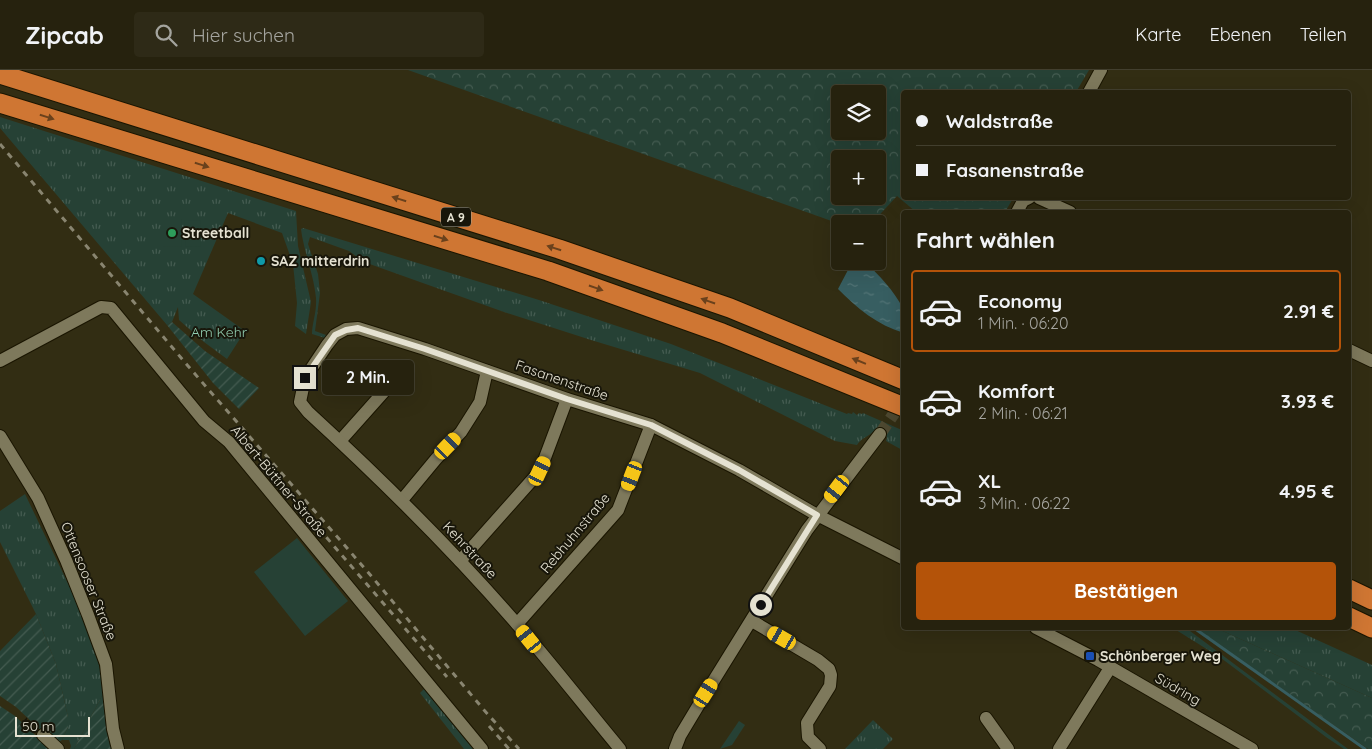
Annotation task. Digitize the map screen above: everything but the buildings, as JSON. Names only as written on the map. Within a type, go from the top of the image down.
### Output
[{"type":"highway","name":"A 9","points":[[0,74],[559,249],[730,308],[901,379]]},
{"type":"highway","name":"A 9","points":[[0,103],[548,271],[722,333],[901,406]]},
{"type":"highway","points":[[1351,590],[1372,600]]},
{"type":"highway","points":[[1351,618],[1372,628]]},
{"type":"street","points":[[1090,90],[1102,70]]},
{"type":"street","points":[[1043,200],[1066,210]]},
{"type":"street","name":"Albert-Büttner-Straße","points":[[0,361],[101,306],[111,308],[204,421],[229,442],[482,749]]},
{"type":"street","name":"Fasanenstraße","points":[[305,378],[335,335],[346,330],[358,328],[567,399],[651,425],[739,470],[817,515]]},
{"type":"street","points":[[1351,351],[1372,361]]},
{"type":"street","points":[[402,500],[461,432],[480,402],[487,371]]},
{"type":"street","name":"Kehrstraße","points":[[305,378],[300,402],[308,412],[402,500],[460,561],[517,624],[620,749]]},
{"type":"street","points":[[340,441],[389,386]]},
{"type":"street","points":[[460,561],[540,471],[567,399]]},
{"type":"street","name":"Rebhuhnstraße","points":[[517,624],[618,510],[651,425]]},
{"type":"street","points":[[675,748],[701,701],[817,515],[880,434]]},
{"type":"street","name":"Ottensooser Straße","points":[[0,436],[38,498],[88,615],[106,664],[113,729],[118,749]]},
{"type":"street","points":[[817,515],[901,557]]},
{"type":"street","points":[[752,620],[818,660],[829,670],[831,674],[830,686],[808,722],[808,737],[820,749]]},
{"type":"street","name":"Südring","points":[[1040,630],[1252,749]]},
{"type":"street","points":[[1059,749],[1110,668]]},
{"type":"street","points":[[986,718],[1008,749]]},
{"type":"street","points":[[43,735],[58,749]]},
{"type":"green space","points":[[408,70],[1089,70],[1077,90],[901,90],[901,199],[897,196],[879,215],[831,215],[831,221]]},
{"type":"green space","name":"Am Kehr","points":[[0,117],[296,211],[298,246],[311,302],[306,334],[295,326],[297,303],[293,264],[282,233],[228,213],[193,294],[245,331],[227,359],[179,320],[178,307],[172,322],[167,325],[0,128]]},
{"type":"green space","points":[[902,200],[1012,200],[1006,210],[914,210]]},
{"type":"green space","name":"Streetball","points":[[163,219],[181,219],[182,246],[163,247]]},
{"type":"green space","points":[[200,220],[201,246],[186,247],[184,221]]},
{"type":"green space","points":[[303,228],[539,300],[671,344],[847,414],[852,414],[853,412],[857,415],[863,413],[901,430],[901,449],[886,441],[887,437],[874,431],[857,445],[835,441],[700,373],[504,312],[364,262],[349,251],[310,237],[308,244],[318,274],[320,293],[315,331],[326,335],[325,338],[312,334],[316,298],[301,229]]},
{"type":"green space","points":[[172,322],[205,351],[259,388],[239,409],[213,383],[167,325]]},
{"type":"green space","points":[[25,494],[74,596],[94,646],[101,673],[104,692],[74,749],[70,749],[69,740],[62,740],[68,727],[68,717],[56,664],[36,614],[0,542],[0,511]]},
{"type":"green space","points":[[297,538],[348,601],[305,636],[254,572]]},
{"type":"green space","points":[[36,614],[56,664],[68,717],[68,727],[62,740],[57,743],[51,740],[16,707],[0,696],[0,651]]},
{"type":"green space","points":[[1176,630],[1189,630],[1348,749],[1344,749],[1326,737],[1221,658]]},
{"type":"green space","points":[[1198,630],[1220,630],[1372,698],[1372,749],[1368,749]]},
{"type":"green space","points":[[1220,630],[1295,630],[1372,665],[1372,698]]},
{"type":"green space","points":[[424,689],[473,749],[464,749],[420,693]]},
{"type":"green space","points":[[104,692],[111,749],[74,749]]},
{"type":"green space","points":[[0,706],[15,716],[50,749],[0,749]]},
{"type":"green space","points":[[873,720],[893,739],[883,749],[845,749]]},
{"type":"green space","points":[[739,721],[745,725],[732,745],[720,749]]},
{"type":"water","points":[[848,270],[873,270],[900,302],[901,332],[868,315],[838,289]]},
{"type":"waterway","points":[[1197,630],[1365,749]]},
{"type":"tunnel","points":[[880,434],[901,403]]},
{"type":"railway","points":[[0,144],[188,366],[519,749]]},
{"type":"railway","points":[[295,501],[447,677]]},
{"type":"railway","points":[[489,726],[509,749]]},
{"type":"place","name":"Streetball","points":[[172,233]]},
{"type":"place","name":"SAZ mitterdrin","points":[[261,261]]},
{"type":"place","name":"Schönberger Weg","points":[[1090,656]]},
{"type":"route","points":[[305,378],[324,348],[335,335],[346,330],[358,328],[425,349],[567,399],[651,425],[739,470],[817,515],[761,605]]}]
